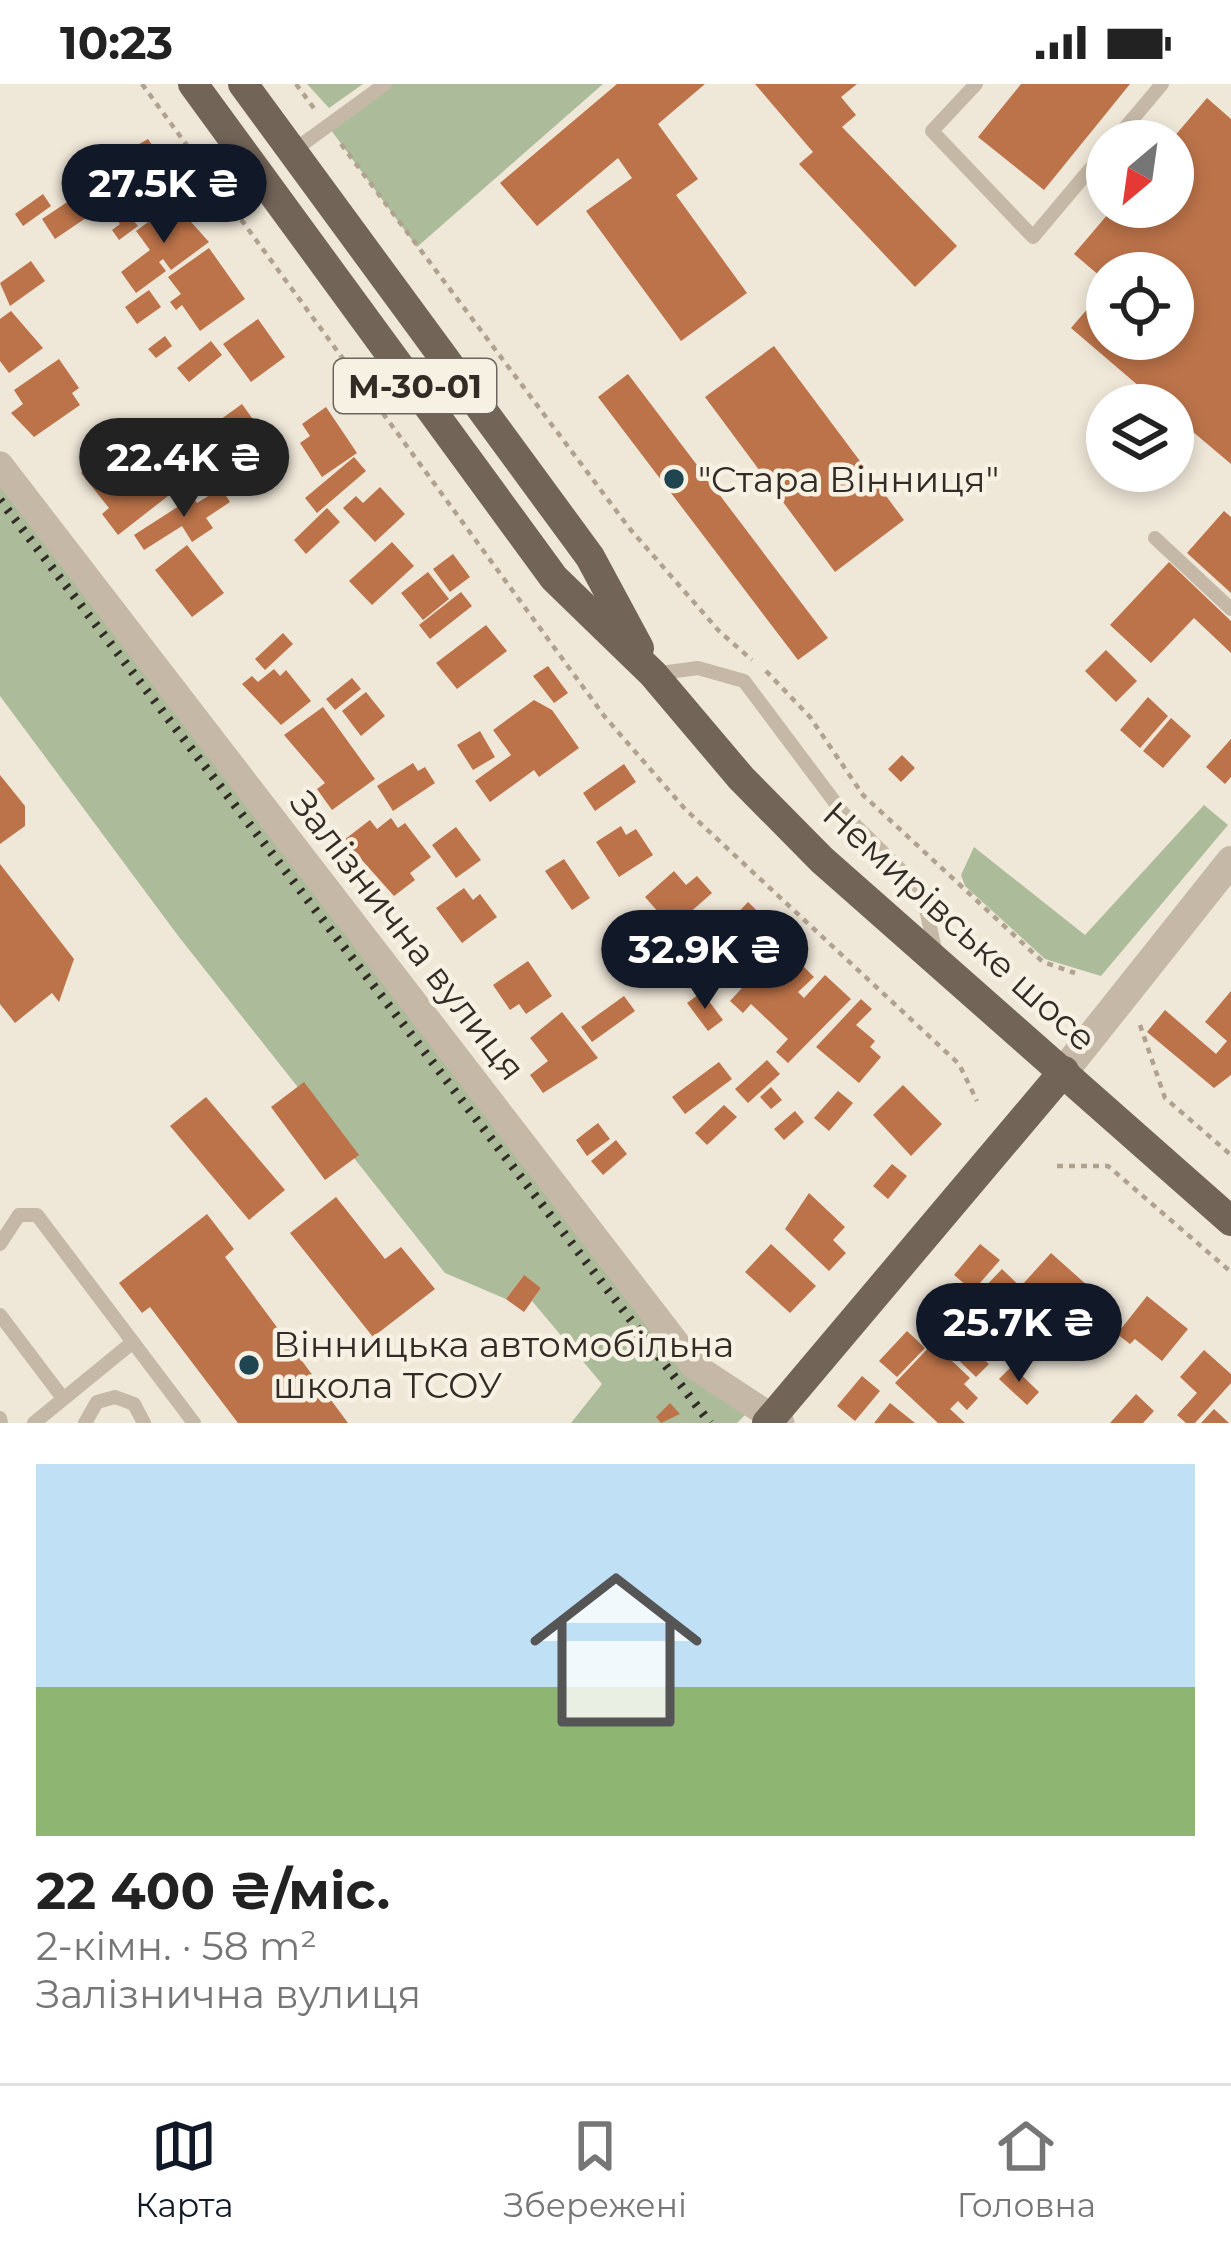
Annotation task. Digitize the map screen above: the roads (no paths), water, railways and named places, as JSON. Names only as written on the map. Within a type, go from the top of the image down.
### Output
[{"type":"main road","name":"Немирівське шосе","points":[[194,84],[554,578],[652,674],[822,860],[1231,1221]]},
{"type":"main road","name":"Немирівське шосе","points":[[243,84],[590,557],[652,674]]},
{"type":"main road","points":[[774,1420],[1064,1071]]},
{"type":"street","name":"Залізнична вулиця","points":[[0,465],[694,1366],[774,1420]]},
{"type":"street","points":[[1064,1071],[1231,861]]},
{"type":"lane","points":[[293,151],[385,84]]},
{"type":"lane","points":[[976,84],[932,131],[1033,237],[1086,174]]},
{"type":"lane","points":[[1132,120],[1162,84]]},
{"type":"lane","points":[[1156,538],[1231,609]]},
{"type":"lane","points":[[652,674],[698,668],[744,682],[843,813],[922,891],[939,964]]},
{"type":"lane","points":[[0,1244],[20,1215],[38,1215],[194,1423]]},
{"type":"lane","points":[[0,1315],[62,1397]]},
{"type":"lane","points":[[34,1423],[133,1342]]},
{"type":"lane","points":[[81,1382],[97,1402]]},
{"type":"lane","points":[[97,1402],[125,1399],[144,1423]]},
{"type":"lane","points":[[85,1423],[97,1402]]},
{"type":"railway","points":[[0,500],[710,1423]]},
{"type":"place","name":"\"Стара Вінниця\"","points":[[674,479]]},
{"type":"place","name":"Вінницька автомобільна школа ТСОУ","points":[[249,1365]]}]
